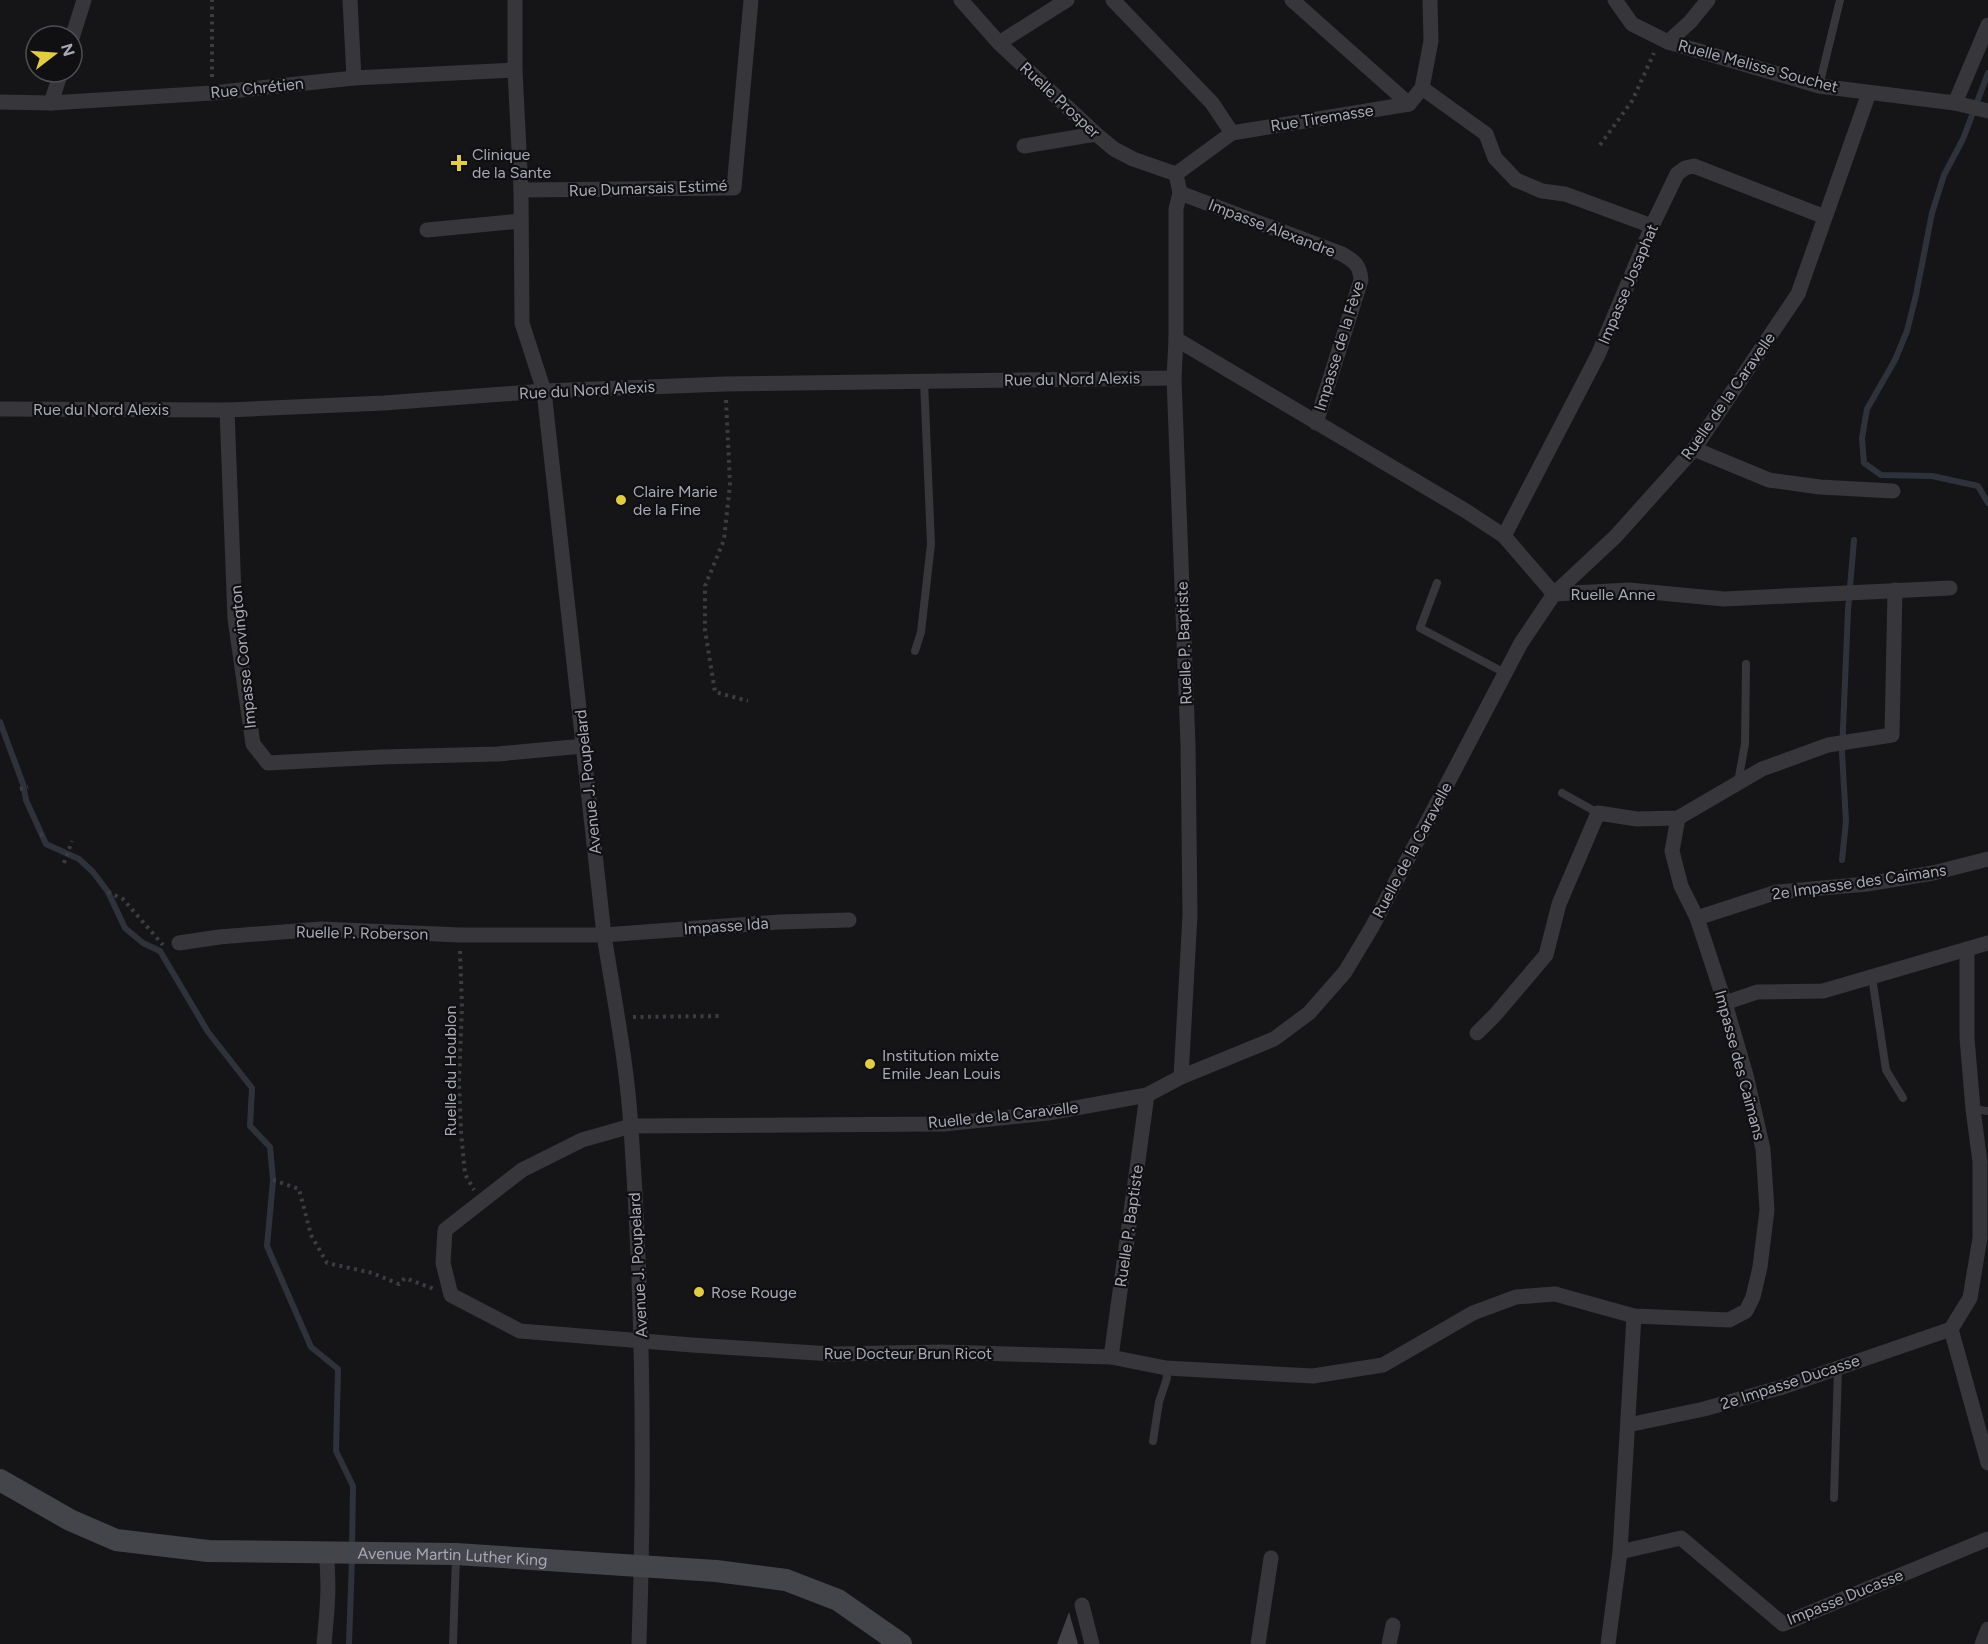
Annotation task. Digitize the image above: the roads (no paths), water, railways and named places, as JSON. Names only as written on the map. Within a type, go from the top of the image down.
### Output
[{"type":"main road","name":"Avenue Martin Luther King","points":[[0,1480],[70,1520],[116,1540],[208,1551],[456,1554],[716,1571],[786,1580],[838,1600],[901,1644]]},
{"type":"street","points":[[76,24],[84,0]]},
{"type":"street","points":[[350,0],[354,78]]},
{"type":"street","name":"Avenue J. Poupelard","points":[[515,0],[522,323],[544,391],[604,935],[631,1126],[641,1340],[643,1440],[639,1644]]},
{"type":"street","name":"Rue Dumarsais Estimé","points":[[520,190],[734,189],[751,0]]},
{"type":"street","name":"Ruelle Prosper","points":[[961,0],[999,43],[1114,149],[1133,159],[1176,174]]},
{"type":"street","points":[[999,43],[1067,0]]},
{"type":"street","points":[[1113,0],[1212,103],[1232,133]]},
{"type":"street","points":[[1292,0],[1409,104],[1422,88],[1431,41],[1430,0]]},
{"type":"street","name":"Ruelle Melisse Souchet","points":[[1615,0],[1632,24],[1665,40],[1819,86],[1960,104],[1985,111]]},
{"type":"street","points":[[1665,40],[1689,22],[1708,0]]},
{"type":"street","points":[[1960,104],[1988,25]]},
{"type":"street","name":"Rue Chrétien","points":[[0,102],[51,103],[212,93],[354,78],[515,70]]},
{"type":"street","points":[[51,103],[57,84]]},
{"type":"street","points":[[1422,88],[1486,134],[1495,158],[1516,180],[1542,191],[1565,194],[1652,226]]},
{"type":"street","name":"Ruelle de la Caravelle","points":[[631,1126],[944,1124],[1048,1113],[1147,1095],[1181,1077],[1274,1040],[1309,1013],[1345,972],[1372,927],[1521,643],[1554,594],[1616,536],[1694,449],[1798,294],[1869,93]]},
{"type":"street","name":"Rue Tiremasse","points":[[1176,174],[1232,133],[1409,104]]},
{"type":"street","points":[[1024,146],[1096,134]]},
{"type":"street","name":"Impasse Josaphat","points":[[1504,536],[1598,355],[1652,226],[1677,174],[1685,168],[1694,166],[1825,217]]},
{"type":"street","points":[[1176,174],[1180,193]]},
{"type":"street","name":"Ruelle P. Baptiste","points":[[1180,193],[1176,209],[1174,378],[1188,755],[1190,915],[1181,1077]]},
{"type":"street","name":"Impasse Alexandre","points":[[1180,193],[1342,254],[1354,261],[1360,269]]},
{"type":"street","points":[[427,230],[520,222]]},
{"type":"street","name":"Impasse de la Fève","points":[[1316,423],[1361,280],[1360,269]]},
{"type":"street","name":"Ruelle Anne","points":[[1176,339],[1466,511],[1504,536],[1554,594],[1629,590],[1724,599],[1950,588]]},
{"type":"street","name":"Rue du Nord Alexis","points":[[0,409],[227,410],[384,403],[544,391],[725,384],[1174,378]]},
{"type":"street","name":"Impasse Corvington","points":[[227,410],[235,619],[253,744],[268,763],[498,754],[584,746]]},
{"type":"street","points":[[1694,449],[1769,480],[1820,487],[1893,490]]},
{"type":"street","points":[[1476,1033],[1546,955],[1559,904],[1598,813],[1637,819],[1678,818],[1762,769],[1828,745],[1892,735],[1895,591]]},
{"type":"street","name":"Impasse des Caïmans","points":[[1635,1316],[1729,1320],[1746,1311],[1753,1297],[1760,1267],[1767,1210],[1763,1149],[1746,1075],[1697,918],[1680,886],[1672,851],[1678,818]]},
{"type":"street","name":"2e Impasse des Caïmans","points":[[1697,918],[1777,892],[1867,884],[1933,873],[1988,859]]},
{"type":"street","name":"Impasse Ida","points":[[604,935],[779,922],[849,920]]},
{"type":"street","name":"Ruelle P. Roberson","points":[[179,942],[321,929],[460,935],[604,935]]},
{"type":"street","points":[[1725,1003],[1758,992],[1822,991],[1988,943]]},
{"type":"street","points":[[1966,949],[1967,1038],[1981,1110],[1980,1238],[1970,1298],[1951,1329],[1988,1463]]},
{"type":"street","name":"Ruelle P. Baptiste","points":[[1111,1357],[1147,1095]]},
{"type":"street","name":"Rue Docteur Brun Ricot","points":[[631,1126],[582,1140],[522,1170],[445,1230],[443,1263],[451,1295],[520,1331],[692,1346],[831,1354],[942,1352],[1111,1357],[1166,1368],[1313,1376],[1383,1365],[1473,1313],[1516,1297],[1555,1294],[1635,1316]]},
{"type":"street","points":[[1608,1644],[1620,1552],[1635,1316]]},
{"type":"street","name":"2e Impasse Ducasse","points":[[1628,1425],[1704,1409],[1783,1387],[1951,1329]]},
{"type":"street","name":"Impasse Ducasse","points":[[1620,1552],[1681,1538],[1783,1624],[1988,1539]]},
{"type":"street","points":[[324,1644],[329,1576],[328,1553]]},
{"type":"street","points":[[1258,1644],[1271,1558]]},
{"type":"street","points":[[1082,1605],[1092,1644]]},
{"type":"street","points":[[1389,1644],[1393,1625]]},
{"type":"street","points":[[1982,1644],[1988,1629]]},
{"type":"lane","points":[[1819,86],[1840,0]]},
{"type":"lane","points":[[915,651],[921,632],[931,544],[924,380]]},
{"type":"lane","points":[[1437,583],[1420,628],[1505,673]]},
{"type":"lane","points":[[1738,783],[1745,744],[1746,664]]},
{"type":"lane","points":[[1562,793],[1598,813]]},
{"type":"lane","points":[[1872,977],[1886,1070],[1903,1098]]},
{"type":"lane","points":[[1153,1441],[1159,1402],[1167,1378],[1166,1368]]},
{"type":"lane","points":[[1834,1498],[1838,1368]]},
{"type":"lane","points":[[453,1644],[456,1554]]},
{"type":"waterway","points":[[1988,73],[1963,139],[1944,175],[1932,213],[1907,331],[1895,360],[1867,409],[1862,438],[1864,463],[1881,475],[1932,476],[1978,486],[1988,503]]},
{"type":"waterway","points":[[1842,860],[1846,821],[1842,753],[1848,610],[1854,540]]},
{"type":"waterway","points":[[0,722],[23,784],[26,800],[46,844],[79,859],[93,872],[108,892],[125,928],[143,943],[160,951],[208,1032],[252,1088],[250,1126],[270,1147],[273,1180],[267,1246],[311,1347],[338,1369],[336,1451],[353,1486],[352,1548]]},
{"type":"waterway","points":[[349,1644],[352,1558]]},
{"type":"place","name":"Clinique de la Sante","points":[[459,163]]},
{"type":"place","name":"Claire Marie de la Fine","points":[[621,500]]},
{"type":"place","name":"Institution mixte Emile Jean Louis","points":[[870,1064]]},
{"type":"place","name":"Rose Rouge","points":[[699,1292]]}]
